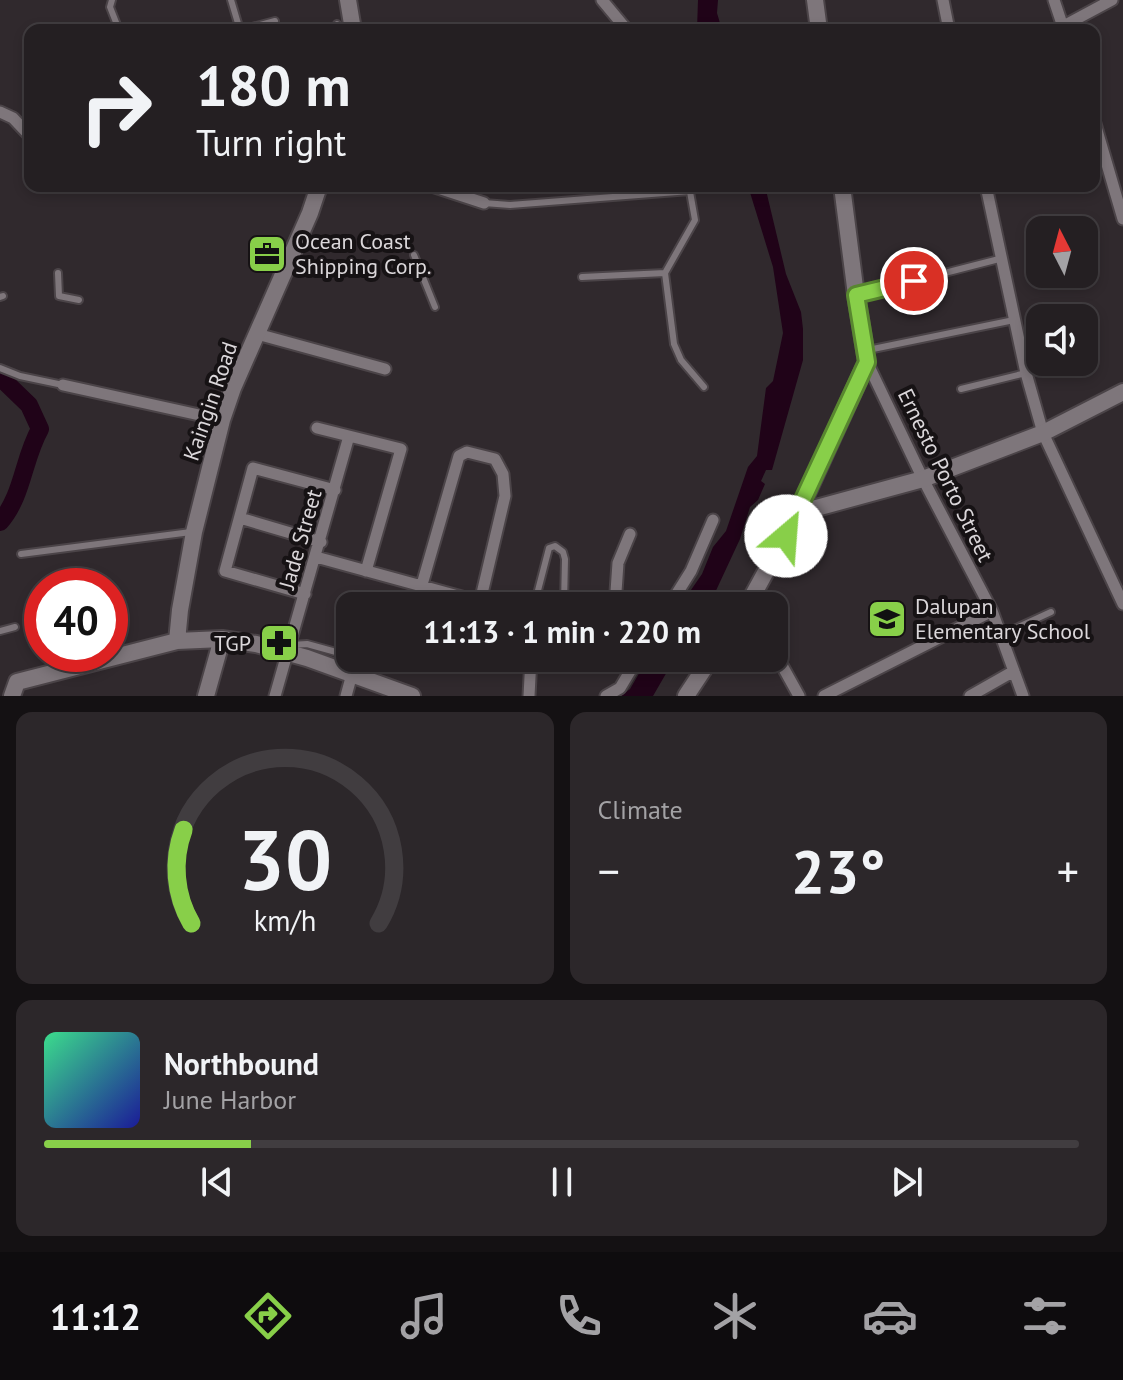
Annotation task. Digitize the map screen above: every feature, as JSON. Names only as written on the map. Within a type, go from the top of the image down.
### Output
[{"type":"street","points":[[343,24],[348,0]]},
{"type":"street","points":[[602,0],[622,24]]},
{"type":"street","points":[[815,0],[818,24]]},
{"type":"street","points":[[943,0],[948,24]]},
{"type":"street","points":[[1054,0],[1060,24]]},
{"type":"street","points":[[1070,24],[1112,0]]},
{"type":"street","points":[[0,112],[13,118],[24,130]]},
{"type":"street","points":[[1100,137],[1123,219]]},
{"type":"street","name":"Kaingin Road","points":[[177,641],[194,532],[222,420],[317,192]]},
{"type":"street","points":[[450,192],[484,203]]},
{"type":"street","points":[[755,592],[798,513],[866,356],[843,192]]},
{"type":"street","points":[[987,192],[1026,373]]},
{"type":"street","points":[[257,334],[385,369]]},
{"type":"street","name":"Ernesto Porto Street","points":[[866,356],[923,479],[992,611],[1023,696]]},
{"type":"street","points":[[1027,376],[1043,433],[1123,604]]},
{"type":"street","points":[[63,385],[222,420]]},
{"type":"street","points":[[798,513],[923,479],[1043,433],[1123,392]]},
{"type":"street","points":[[317,428],[401,449],[366,571]]},
{"type":"street","name":"Jade Street","points":[[275,696],[349,436]]},
{"type":"street","points":[[421,588],[459,456],[467,452],[495,459],[503,474],[505,496],[482,592]]},
{"type":"street","points":[[305,594],[225,571],[253,468],[335,490]]},
{"type":"street","points":[[240,518],[321,542]]},
{"type":"street","points":[[678,592],[691,571],[713,520]]},
{"type":"street","points":[[616,592],[618,563],[630,534]]},
{"type":"street","points":[[316,557],[438,592]]},
{"type":"street","points":[[824,696],[992,611]]},
{"type":"street","points":[[206,696],[222,639]]},
{"type":"street","points":[[10,688],[177,641],[222,639],[290,649],[412,696]]},
{"type":"street","points":[[970,696],[1014,671]]},
{"type":"street","points":[[529,696],[530,672]]},
{"type":"street","points":[[606,696],[620,688],[630,672]]},
{"type":"street","points":[[686,696],[702,672]]},
{"type":"street","points":[[786,672],[799,696]]},
{"type":"street","points":[[346,696],[352,674]]},
{"type":"lane","points":[[231,0],[239,24]]},
{"type":"lane","points":[[111,1],[117,24]]},
{"type":"lane","points":[[264,24],[275,21]]},
{"type":"lane","points":[[602,192],[602,198]]},
{"type":"lane","points":[[484,203],[510,205],[655,192]]},
{"type":"lane","points":[[691,192],[695,220],[665,273],[674,344],[681,360],[704,387]]},
{"type":"lane","points":[[414,255],[435,307]]},
{"type":"lane","points":[[856,295],[1003,258]]},
{"type":"lane","points":[[58,273],[59,296],[79,300]]},
{"type":"lane","points":[[582,277],[665,273]]},
{"type":"lane","points":[[866,356],[1016,320]]},
{"type":"lane","points":[[0,368],[20,376],[63,385]]},
{"type":"lane","points":[[961,389],[1026,373]]},
{"type":"lane","points":[[21,554],[194,532]]},
{"type":"lane","points":[[538,592],[549,548],[557,546],[564,555],[564,592]]},
{"type":"lane","points":[[1001,635],[1051,612]]},
{"type":"lane","points":[[0,631],[15,627]]},
{"type":"lane","points":[[290,649],[307,644],[336,652]]},
{"type":"shaded area","points":[[698,0],[718,0],[720,24],[697,24]]},
{"type":"shaded area","points":[[750,192],[766,192],[786,274],[801,312],[803,360],[772,470],[766,470],[761,481],[765,484],[758,500],[750,507],[740,539],[715,592],[690,592],[702,574],[713,547],[726,531],[748,467],[757,456],[766,388],[773,381],[783,333],[773,267]]},
{"type":"shaded area","points":[[640,672],[667,672],[653,696],[621,696],[630,689]]},
{"type":"waterway","points":[[0,377],[29,405],[40,429],[14,501],[0,522]]},
{"type":"place","name":"Ocean Coast Shipping Corp.","points":[[267,254]]},
{"type":"place","name":"Dalupan Elementary School","points":[[887,619]]},
{"type":"place","name":"TGP","points":[[279,643]]},
{"type":"route","points":[[786,536],[867,362],[856,295],[914,281]]}]
